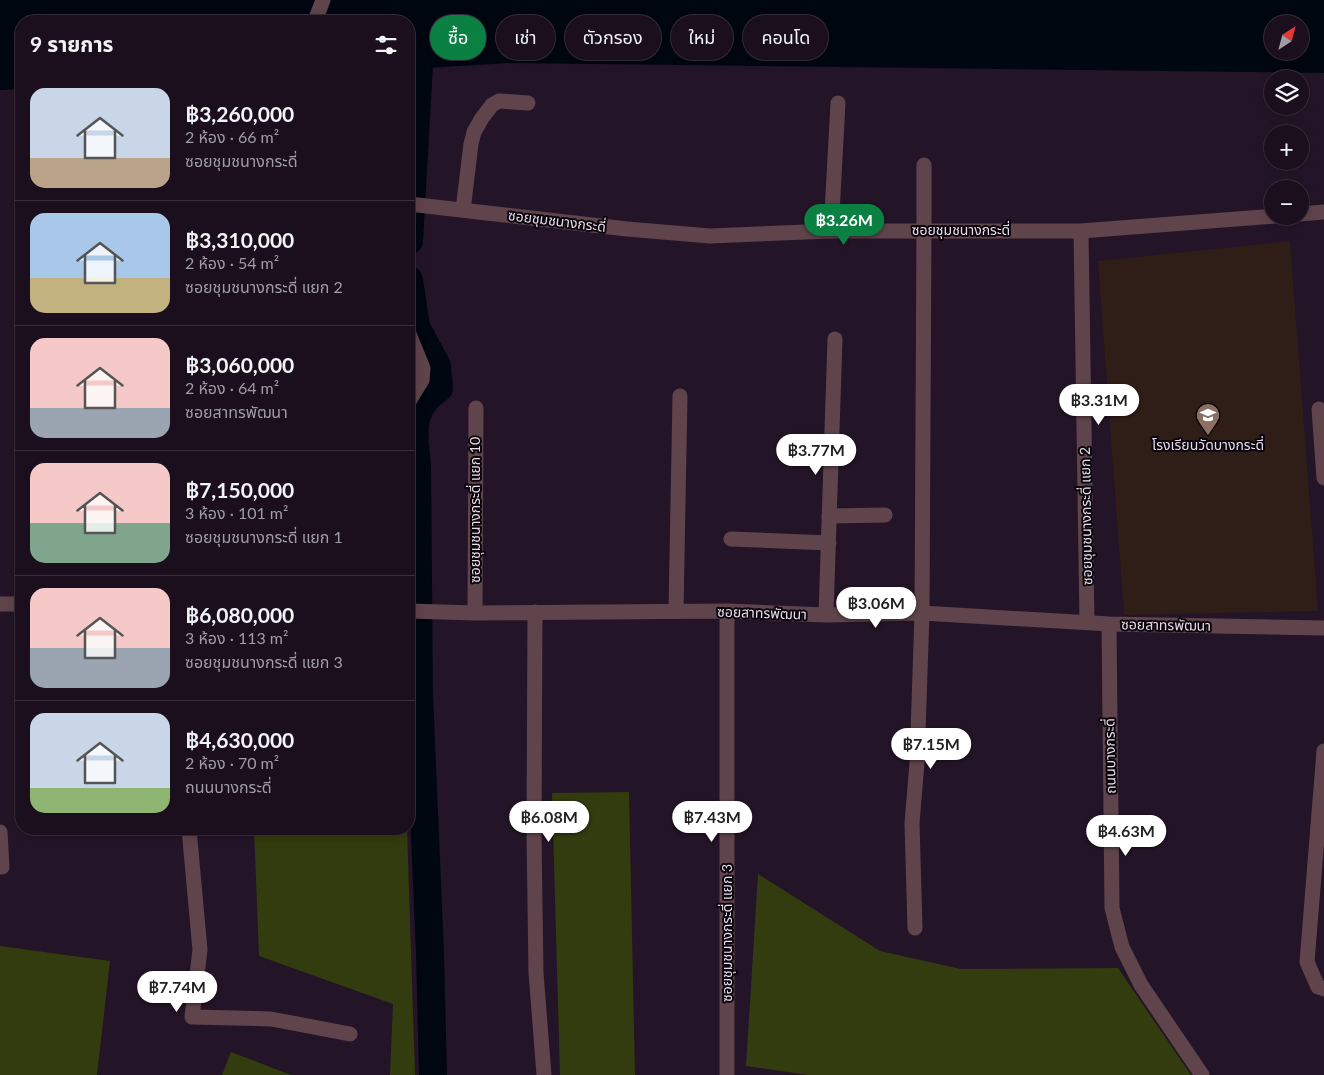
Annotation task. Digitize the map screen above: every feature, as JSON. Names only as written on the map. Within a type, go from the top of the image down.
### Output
[{"type":"street","points":[[317,15],[323,0]]},
{"type":"street","points":[[463,210],[471,144],[474,132],[482,118],[492,105],[499,101],[528,103]]},
{"type":"street","points":[[831,231],[838,103]]},
{"type":"street","points":[[915,928],[912,823],[922,613],[924,165]]},
{"type":"street","name":"ซอยชุมชนางกระดี่","points":[[415,205],[627,229],[710,236],[831,231],[1081,231],[1264,217]]},
{"type":"street","points":[[1309,213],[1324,212]]},
{"type":"street","name":"ซอยชุมชนางกระดี่ แยก 2","points":[[1081,231],[1087,622]]},
{"type":"street","points":[[826,615],[835,338]]},
{"type":"street","points":[[415,349],[423,368],[422,380],[415,391]]},
{"type":"street","points":[[676,611],[680,396]]},
{"type":"street","name":"ซอยชุมชนางกระดี่ แยก 10","points":[[474,613],[476,408]]},
{"type":"street","points":[[1319,409],[1324,478]]},
{"type":"street","points":[[829,516],[885,515]]},
{"type":"street","points":[[731,539],[828,543]]},
{"type":"street","points":[[0,604],[15,604]]},
{"type":"street","name":"ซอยสาทรพัฒนา","points":[[415,611],[474,613],[727,611],[826,615],[922,613],[1109,624],[1324,628]]},
{"type":"street","name":"ซอยชุมชนางกระดี่ แยก 3","points":[[727,611],[727,1075]]},
{"type":"street","points":[[535,612],[534,834],[536,963],[544,1075]]},
{"type":"street","name":"ถนนบางกระดี่","points":[[1109,624],[1112,908],[1122,947],[1141,985],[1202,1075]]},
{"type":"street","points":[[1324,751],[1307,962],[1318,987],[1324,989]]},
{"type":"street","points":[[0,832],[2,867]]},
{"type":"street","points":[[190,835],[200,950],[192,1017],[271,1019],[350,1034]]},
{"type":"shaded area","points":[[0,0],[1324,0],[1324,73],[1309,73],[1309,70],[1264,70],[1264,72],[512,63],[415,69],[415,15],[15,15],[15,89],[0,90]]},
{"type":"shaded area","name":"โรงเรียนวัดบางกระดี่","points":[[1290,241],[1318,611],[1124,615],[1098,261]]},
{"type":"green space","points":[[629,792],[635,1075],[560,1075],[552,793]]},
{"type":"green space","points":[[254,835],[407,835],[415,1075],[390,1075],[393,1004],[259,956]]},
{"type":"green space","points":[[758,874],[880,951],[961,969],[1118,968],[1191,1075],[808,1075],[746,1066]]},
{"type":"green space","points":[[0,946],[110,961],[97,1075],[0,1075]]},
{"type":"green space","points":[[231,1052],[291,1075],[222,1075]]},
{"type":"waterway","points":[[415,136],[421,30]]},
{"type":"waterway","points":[[415,320],[416,327],[437,366],[439,388],[427,398],[420,409],[415,424]]},
{"type":"waterway","points":[[415,440],[417,465],[419,694],[433,1075]]},
{"type":"place","name":"โรงเรียนวัดบางกระดี่","points":[[1208,436]]}]
